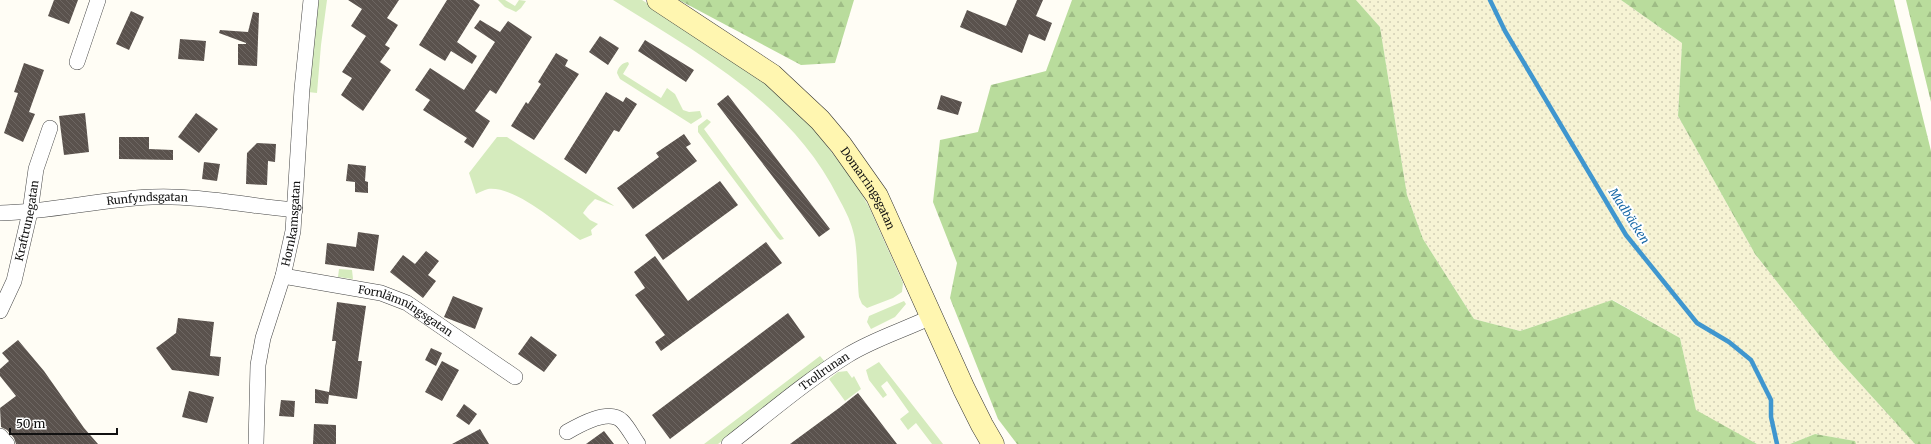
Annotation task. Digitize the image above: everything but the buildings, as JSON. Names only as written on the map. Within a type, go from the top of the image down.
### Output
[{"type":"street","points":[[77,62],[98,0]]},
{"type":"street","name":"Hornkamsgatan","points":[[256,444],[258,365],[263,338],[283,276],[293,231],[296,162],[311,0]]},
{"type":"street","name":"Domarringsgatan","points":[[658,0],[761,68],[798,99],[820,120],[853,160],[877,196],[894,230],[931,317],[982,425],[993,444]]},
{"type":"street","name":"Kraftrunegatan","points":[[0,311],[14,281],[24,232],[30,212],[36,169],[50,128]]},
{"type":"street","name":"Runfyndsgatan","points":[[0,213],[30,212],[118,200],[176,197],[295,210]]},
{"type":"street","name":"Fornlämningsgatan","points":[[283,276],[381,293],[407,303],[515,377]]},
{"type":"street","name":"Trollrunan","points":[[729,444],[821,373],[849,355],[874,341],[931,317]]},
{"type":"street","points":[[566,432],[588,420],[613,416],[621,420],[638,444]]},
{"type":"street","points":[[0,436],[6,444]]},
{"type":"shaded area","points":[[1356,0],[1621,0],[1682,43],[1678,116],[1755,254],[1837,358],[1915,444],[1856,444],[1854,441],[1815,434],[1790,444],[1757,444],[1696,411],[1680,338],[1613,300],[1520,331],[1474,319],[1423,239],[1407,195],[1380,27]]},
{"type":"green space","points":[[318,0],[327,0],[317,93],[308,92]]},
{"type":"green space","points":[[498,0],[505,0],[515,6],[519,0],[526,1],[516,12],[505,7]]},
{"type":"green space","points":[[613,0],[642,0],[695,33],[765,82],[813,128],[854,181],[869,207],[903,283],[902,292],[893,298],[867,308],[862,304],[859,297],[855,238],[847,214],[819,164],[795,134],[769,108],[709,61]]},
{"type":"green space","points":[[679,0],[854,0],[835,63],[801,65]]},
{"type":"green space","points":[[1072,0],[1356,0],[1380,27],[1407,195],[1423,239],[1474,319],[1520,331],[1612,300],[1680,338],[1696,410],[1757,444],[1017,444],[998,419],[950,298],[957,263],[933,202],[940,140],[978,132],[991,85],[1046,71]]},
{"type":"green space","points":[[1621,0],[1894,0],[1931,151],[1931,444],[1915,444],[1837,358],[1755,254],[1678,116],[1682,43]]},
{"type":"green space","points":[[1906,0],[1931,0],[1931,102]]},
{"type":"green space","points":[[628,62],[629,64],[623,74],[661,98],[667,88],[675,94],[683,110],[689,112],[700,111],[702,117],[691,124],[620,79],[617,73],[618,69],[622,64]]},
{"type":"green space","points":[[707,119],[711,122],[704,129],[784,239],[780,240],[777,237],[698,132],[698,126]]},
{"type":"green space","points":[[497,137],[507,137],[614,206],[595,199],[588,206],[583,213],[590,220],[598,224],[591,230],[592,235],[580,240],[536,207],[511,193],[488,189],[476,194],[469,173]]},
{"type":"green space","points":[[339,269],[352,270],[353,279],[338,277]]},
{"type":"green space","points":[[904,301],[906,304],[895,317],[871,329],[867,322],[869,316]]},
{"type":"green space","points":[[820,356],[825,362],[718,444],[704,444]]},
{"type":"green space","points":[[879,362],[943,444],[932,444],[916,423],[908,430],[900,419],[909,412],[887,381],[881,386],[887,395],[883,398],[869,380],[866,370]]},
{"type":"green space","points":[[847,371],[852,378],[854,376],[861,389],[845,401],[829,379],[838,372]]},
{"type":"green space","points":[[1815,434],[1855,441],[1856,444],[1790,444]]},
{"type":"waterway","name":"Madbäcken","points":[[1490,0],[1505,31],[1626,235],[1697,323],[1729,342],[1751,360],[1771,400],[1771,417],[1777,444]]}]
